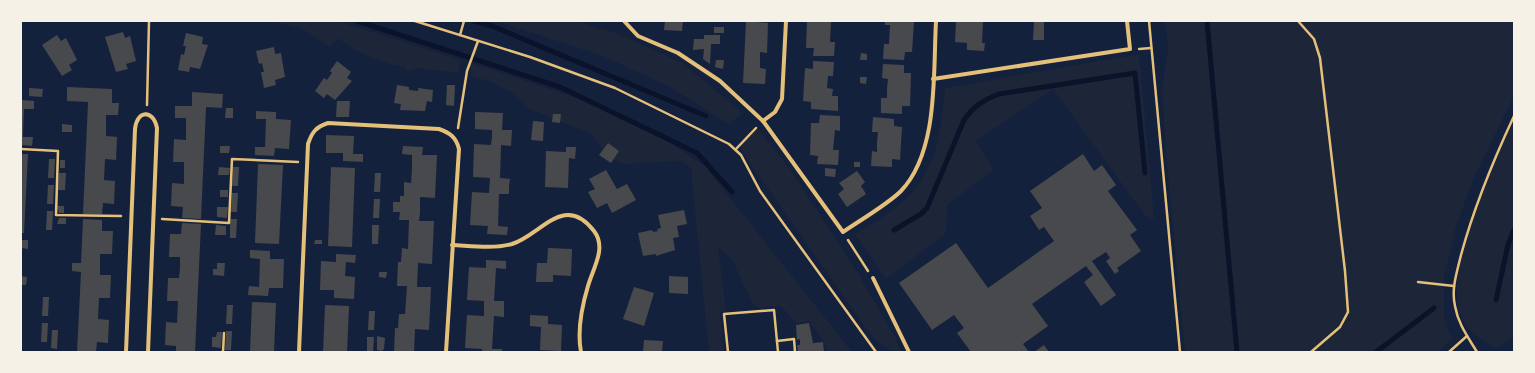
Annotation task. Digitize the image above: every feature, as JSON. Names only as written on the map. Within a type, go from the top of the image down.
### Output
[{"type":"street","points":[[624,21],[638,36],[678,53],[720,81],[763,121],[843,232],[899,193],[911,179],[925,147],[929,130],[936,21]]},
{"type":"street","points":[[763,121],[775,112],[782,99],[786,21]]},
{"type":"street","points":[[933,79],[1130,49],[1127,21]]},
{"type":"street","points":[[126,352],[136,122],[141,115],[147,114],[156,120],[157,128],[148,352]]},
{"type":"street","points":[[299,352],[308,144],[311,134],[318,126],[328,123],[439,130],[448,132],[456,140],[459,149],[446,352]]},
{"type":"street","points":[[452,245],[492,247],[513,243],[531,235],[546,222],[561,216],[576,216],[587,223],[595,233],[599,246],[598,259],[588,286],[580,321],[581,352]]},
{"type":"street","points":[[873,278],[909,352]]},
{"type":"path","points":[[147,114],[149,21]]},
{"type":"path","points":[[415,21],[615,88],[729,144],[736,149],[741,155],[760,191],[876,352]]},
{"type":"path","points":[[460,35],[464,21]]},
{"type":"path","points":[[1149,21],[1180,352]]},
{"type":"path","points":[[1298,21],[1314,40],[1320,58],[1345,271],[1348,312],[1340,327],[1311,352]]},
{"type":"path","points":[[456,140],[467,71],[478,41]]},
{"type":"path","points":[[1478,352],[1467,336],[1457,316],[1454,305],[1454,286],[1468,228],[1483,186],[1514,116]]},
{"type":"path","points":[[736,149],[763,121]]},
{"type":"path","points":[[21,149],[58,151],[56,216],[132,216]]},
{"type":"path","points":[[154,218],[229,223],[232,159],[307,162]]},
{"type":"path","points":[[843,232],[873,278]]},
{"type":"path","points":[[1418,282],[1454,286]]},
{"type":"path","points":[[728,352],[724,314],[774,310],[778,352]]},
{"type":"path","points":[[223,352],[224,333]]},
{"type":"path","points":[[1449,352],[1467,336]]},
{"type":"path","points":[[777,341],[794,339],[795,352]]},
{"type":"shaded area","points":[[274,21],[337,21],[460,60],[459,73],[415,68],[414,71],[405,70],[406,67],[397,66],[370,57],[338,38],[330,47],[304,30]]},
{"type":"shaded area","points":[[496,21],[576,21],[618,34],[682,63],[743,113],[729,124],[668,86],[603,56]]},
{"type":"shaded area","points":[[1165,21],[1514,21],[1514,96],[1475,175],[1456,226],[1444,278],[1444,314],[1447,327],[1453,339],[1438,352],[1185,352],[1166,155],[1162,88],[1168,50]]},
{"type":"shaded area","points":[[1139,54],[1154,219],[1145,215],[1138,206],[1053,89],[976,141],[993,170],[947,205],[946,233],[886,279],[855,234],[879,220],[898,206],[913,192],[924,176],[932,159],[938,139],[945,88]]},
{"type":"shaded area","points":[[471,63],[585,101],[647,128],[705,166],[852,352],[827,352],[825,343],[809,321],[796,323],[780,305],[759,308],[752,302],[732,260],[718,247],[726,311],[720,312],[724,352],[709,352],[691,168],[681,161],[625,164],[608,158],[593,135],[530,109],[511,92],[489,81],[470,76]]},
{"type":"shaded area","points":[[1514,122],[1514,337],[1496,348],[1476,336],[1468,328],[1462,318],[1457,298],[1458,273],[1463,246],[1481,191]]},
{"type":"shaded area","points":[[758,129],[790,169],[856,270],[895,337],[901,352],[890,350],[880,344],[865,327],[743,153],[741,143]]},
{"type":"building","points":[[665,21],[683,21],[682,31],[664,30]]},
{"type":"building","points":[[746,21],[768,23],[767,53],[760,52],[760,68],[766,69],[765,84],[743,83]]},
{"type":"building","points":[[807,21],[836,21],[831,22],[830,42],[835,42],[834,56],[813,56],[814,48],[806,48]]},
{"type":"building","points":[[885,21],[914,21],[912,52],[905,52],[904,60],[883,59],[884,44],[889,44],[890,25],[885,25]]},
{"type":"building","points":[[956,21],[983,21],[982,43],[985,43],[984,51],[967,50],[967,43],[955,42]]},
{"type":"building","points":[[1034,22],[1044,22],[1044,40],[1033,40]]},
{"type":"building","points":[[714,27],[724,27],[724,33],[714,33]]},
{"type":"building","points":[[123,32],[125,38],[130,36],[136,61],[126,64],[128,69],[116,72],[105,37]]},
{"type":"building","points":[[186,33],[203,37],[202,44],[208,45],[200,69],[190,67],[189,72],[178,70],[181,54],[184,55],[186,46],[183,46]]},
{"type":"building","points":[[57,35],[61,41],[66,38],[77,60],[69,65],[72,70],[62,76],[42,45]]},
{"type":"building","points":[[704,35],[720,35],[720,44],[711,44],[710,64],[703,59],[704,49],[693,50],[694,39],[704,39]]},
{"type":"building","points":[[274,47],[275,54],[281,53],[285,77],[275,80],[276,85],[264,88],[261,72],[264,72],[262,63],[259,64],[256,51]]},
{"type":"building","points":[[861,53],[867,54],[867,60],[860,60]]},
{"type":"building","points":[[716,60],[724,60],[723,69],[715,67]]},
{"type":"building","points":[[337,61],[351,72],[347,78],[352,81],[335,100],[327,94],[324,98],[315,91],[324,78],[327,80],[332,73],[330,71]]},
{"type":"building","points":[[813,61],[834,62],[833,76],[828,76],[827,88],[833,89],[832,96],[838,96],[838,111],[811,109],[811,102],[803,101],[805,68],[813,69]]},
{"type":"building","points":[[883,64],[904,65],[904,73],[911,73],[910,106],[902,106],[902,114],[881,113],[881,98],[887,98],[888,79],[882,78]]},
{"type":"building","points":[[860,77],[867,77],[866,84],[860,83]]},
{"type":"building","points":[[397,85],[409,87],[409,90],[418,91],[418,88],[433,90],[432,102],[427,101],[425,111],[400,110],[401,104],[394,103]]},
{"type":"building","points":[[447,85],[455,85],[454,106],[446,105]]},
{"type":"building","points":[[67,87],[112,89],[112,103],[119,103],[118,115],[106,115],[106,136],[117,137],[116,160],[105,159],[104,180],[115,181],[114,204],[103,203],[102,214],[83,214],[88,102],[67,101]]},
{"type":"building","points":[[29,88],[43,89],[42,97],[29,96]]},
{"type":"building","points":[[192,92],[223,94],[222,108],[206,107],[201,219],[182,218],[183,207],[171,206],[172,183],[184,184],[184,162],[173,162],[174,139],[186,140],[186,118],[175,118],[175,106],[192,106]]},
{"type":"building","points":[[21,100],[34,101],[34,109],[24,109],[23,137],[33,137],[32,146],[21,145]]},
{"type":"building","points":[[337,101],[350,101],[349,117],[336,117]]},
{"type":"building","points":[[226,108],[233,108],[233,118],[225,118]]},
{"type":"building","points":[[256,111],[276,112],[276,119],[291,120],[289,149],[275,148],[274,156],[255,155],[255,147],[265,147],[266,119],[256,119]]},
{"type":"building","points":[[475,112],[503,113],[502,130],[512,130],[511,146],[501,145],[500,178],[510,179],[509,194],[499,194],[498,226],[508,227],[507,235],[487,234],[488,226],[470,225],[472,192],[489,193],[490,178],[473,177],[474,144],[491,145],[492,137],[492,130],[475,129]]},
{"type":"building","points":[[553,114],[561,114],[560,123],[552,122]]},
{"type":"building","points":[[820,115],[840,116],[840,131],[835,130],[833,150],[839,150],[838,165],[817,164],[818,156],[810,155],[811,123],[819,123]]},
{"type":"building","points":[[873,117],[894,119],[894,126],[902,127],[900,160],[892,159],[892,167],[871,166],[872,151],[877,152],[878,132],[872,132]]},
{"type":"building","points":[[533,121],[544,122],[543,141],[531,140]]},
{"type":"building","points":[[62,124],[72,125],[72,132],[62,132]]},
{"type":"building","points":[[326,135],[354,136],[353,154],[363,154],[363,162],[343,161],[343,153],[326,153]]},
{"type":"building","points":[[608,143],[619,151],[611,163],[599,155]]},
{"type":"building","points":[[220,146],[230,146],[229,153],[220,153]]},
{"type":"building","points":[[403,146],[423,147],[422,155],[437,155],[435,198],[420,197],[419,221],[434,221],[432,264],[418,263],[417,287],[431,287],[429,330],[415,329],[414,352],[394,352],[395,328],[398,328],[399,314],[405,314],[407,286],[397,286],[398,262],[401,262],[402,248],[408,249],[409,220],[399,220],[400,212],[393,212],[393,202],[400,202],[400,196],[404,196],[404,182],[411,183],[412,155],[402,154]]},
{"type":"building","points":[[566,147],[576,147],[575,159],[569,158],[568,188],[545,187],[546,151],[566,152]]},
{"type":"building","points":[[21,154],[28,154],[24,233],[21,233]]},
{"type":"building","points":[[1083,154],[1094,171],[1102,165],[1116,185],[1108,191],[1137,230],[1130,235],[1141,251],[1117,268],[1119,271],[1115,274],[1106,261],[1110,258],[1106,252],[1092,261],[1116,295],[1101,306],[1084,282],[1093,275],[1086,266],[1032,304],[1048,326],[1023,344],[1029,352],[971,352],[957,333],[964,328],[954,315],[932,330],[899,283],[956,243],[988,288],[1054,241],[1044,227],[1039,230],[1030,216],[1042,208],[1030,191]]},
{"type":"building","points":[[49,159],[55,159],[54,178],[48,178]]},
{"type":"building","points":[[60,160],[65,160],[65,168],[60,168]]},
{"type":"building","points":[[854,162],[860,162],[860,167],[854,167]]},
{"type":"building","points":[[258,164],[283,165],[279,244],[255,243]]},
{"type":"building","points":[[219,167],[230,168],[229,175],[218,175]]},
{"type":"building","points":[[233,167],[239,167],[238,186],[232,186]]},
{"type":"building","points":[[331,167],[355,168],[352,247],[328,246]]},
{"type":"building","points":[[825,168],[836,169],[835,177],[825,176]]},
{"type":"building","points":[[606,170],[617,189],[627,184],[636,200],[612,213],[607,203],[597,208],[588,192],[595,189],[589,179]]},
{"type":"building","points":[[857,171],[865,182],[861,186],[866,194],[847,207],[838,194],[844,189],[839,183]]},
{"type":"building","points":[[59,173],[66,173],[65,190],[58,190]]},
{"type":"building","points":[[375,173],[381,173],[380,192],[374,192]]},
{"type":"building","points":[[48,185],[54,185],[53,204],[47,204]]},
{"type":"building","points":[[220,190],[228,190],[228,197],[220,197]]},
{"type":"building","points":[[232,193],[238,193],[237,212],[231,212]]},
{"type":"building","points":[[374,199],[380,199],[379,218],[373,218]]},
{"type":"building","points":[[57,206],[64,206],[64,213],[59,213]]},
{"type":"building","points":[[217,207],[228,207],[227,218],[217,217]]},
{"type":"building","points":[[684,210],[687,224],[677,226],[679,237],[673,238],[675,250],[656,256],[656,254],[643,256],[638,233],[652,230],[653,232],[658,231],[657,229],[661,228],[658,215]]},
{"type":"building","points":[[47,211],[53,211],[52,230],[46,230]]},
{"type":"building","points":[[59,218],[66,218],[66,224],[57,224]]},
{"type":"building","points":[[83,219],[102,220],[102,231],[113,231],[112,254],[100,254],[100,275],[111,275],[110,298],[99,298],[98,319],[109,320],[108,343],[97,342],[96,352],[77,352],[81,272],[72,271],[72,263],[81,263]]},
{"type":"building","points":[[230,219],[237,219],[236,238],[230,238]]},
{"type":"building","points":[[182,223],[201,224],[195,352],[176,352],[176,346],[165,345],[166,322],[177,323],[178,301],[167,301],[168,278],[179,278],[180,268],[180,257],[169,257],[170,234],[181,234]]},
{"type":"building","points":[[216,225],[226,226],[226,235],[215,235]]},
{"type":"building","points":[[372,225],[379,225],[378,244],[372,244]]},
{"type":"building","points":[[21,240],[28,240],[28,249],[21,248]]},
{"type":"building","points":[[315,240],[322,240],[322,244],[314,244]]},
{"type":"building","points":[[548,248],[572,249],[571,276],[553,275],[553,282],[536,282],[537,263],[547,263]]},
{"type":"building","points":[[250,250],[270,251],[270,259],[284,259],[283,288],[269,288],[268,296],[248,295],[249,286],[259,287],[260,259],[250,258]]},
{"type":"building","points":[[336,254],[356,255],[355,263],[346,262],[345,276],[355,277],[354,299],[334,298],[334,290],[320,290],[321,261],[336,262]]},
{"type":"building","points":[[486,260],[506,261],[506,269],[496,268],[494,301],[504,301],[504,317],[494,316],[492,349],[502,349],[502,352],[482,352],[482,349],[465,348],[467,315],[484,316],[484,301],[467,300],[469,267],[486,268]]},
{"type":"building","points":[[217,263],[225,263],[224,276],[213,275],[213,269],[217,269]]},
{"type":"building","points":[[379,272],[387,272],[386,278],[379,277]]},
{"type":"building","points":[[21,276],[27,277],[26,285],[21,285]]},
{"type":"building","points":[[669,276],[688,277],[688,294],[669,293]]},
{"type":"building","points":[[634,287],[654,293],[644,326],[623,319]]},
{"type":"building","points":[[43,297],[49,297],[48,316],[42,316]]},
{"type":"building","points":[[252,302],[276,303],[274,352],[250,352]]},
{"type":"building","points":[[227,305],[233,305],[232,324],[226,324]]},
{"type":"building","points":[[325,305],[349,306],[347,352],[323,352]]},
{"type":"building","points":[[369,311],[375,311],[374,330],[368,330]]},
{"type":"building","points":[[530,315],[548,316],[548,324],[562,325],[561,351],[540,350],[541,327],[530,326]]},
{"type":"building","points":[[42,323],[48,323],[47,342],[41,342]]},
{"type":"building","points":[[809,323],[813,343],[805,344],[823,342],[824,352],[798,352],[797,345],[800,345],[800,339],[797,340],[796,325]]},
{"type":"building","points":[[52,330],[58,330],[57,349],[51,348]]},
{"type":"building","points":[[226,331],[232,331],[231,350],[225,350]]},
{"type":"building","points":[[217,332],[222,332],[221,348],[212,347],[212,337],[216,337]]},
{"type":"building","points":[[377,336],[385,338],[384,349],[382,351],[377,350]]},
{"type":"building","points":[[367,337],[374,337],[373,352],[367,352]]},
{"type":"building","points":[[644,340],[663,341],[662,352],[643,352]]},
{"type":"building","points":[[1044,345],[1049,352],[1034,352]]},
{"type":"waterway","points":[[357,21],[560,87],[697,153],[732,192]]},
{"type":"waterway","points":[[474,21],[492,26],[706,116]]},
{"type":"waterway","points":[[1207,21],[1237,352]]},
{"type":"waterway","points":[[894,230],[921,214],[927,208],[964,120],[979,104],[999,94],[1135,73],[1145,173]]},
{"type":"waterway","points":[[1496,300],[1508,245],[1514,230]]},
{"type":"waterway","points":[[1376,352],[1434,308]]}]
